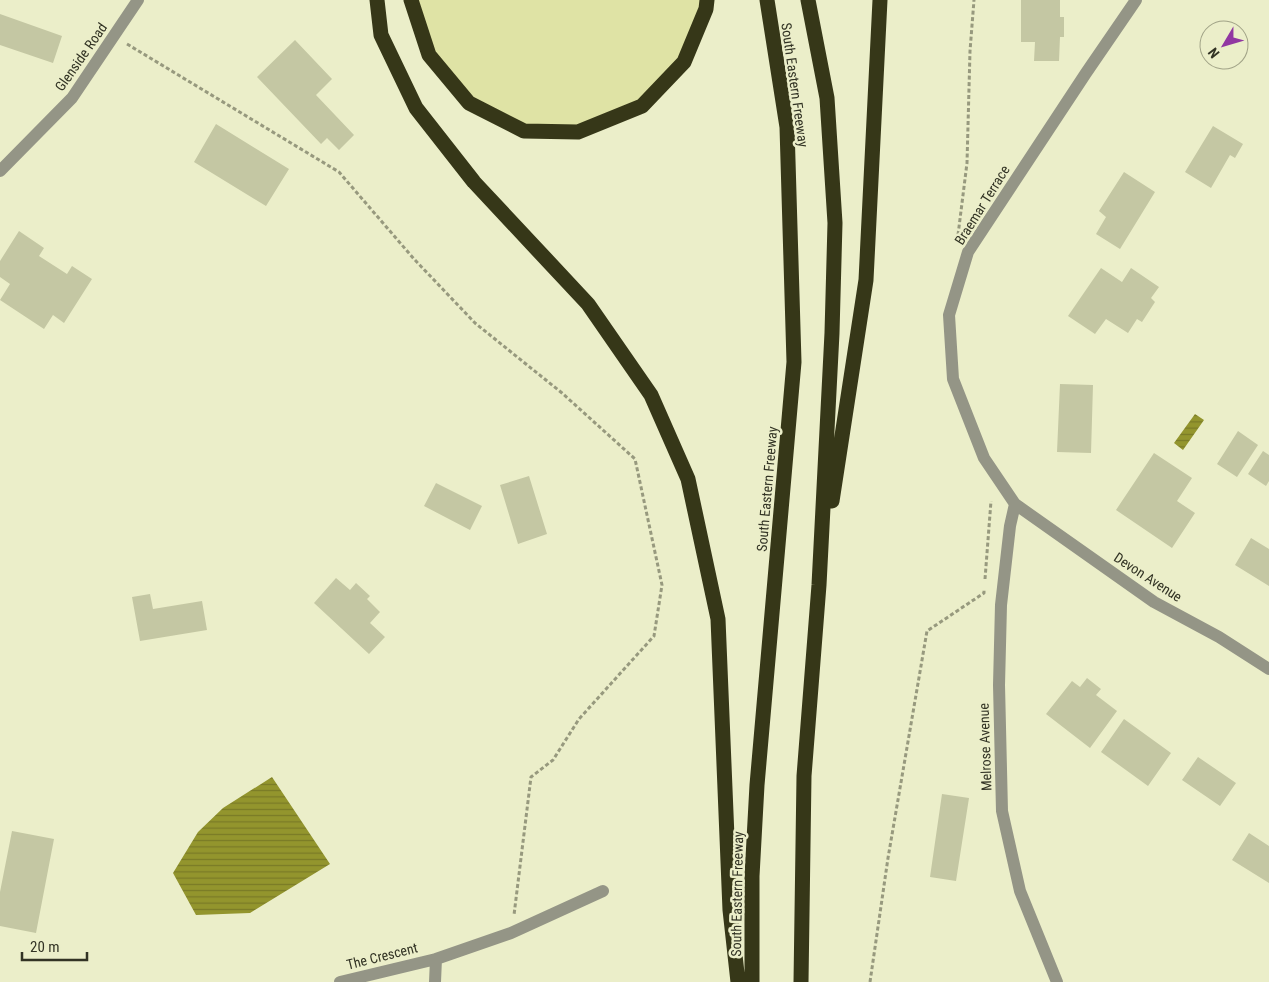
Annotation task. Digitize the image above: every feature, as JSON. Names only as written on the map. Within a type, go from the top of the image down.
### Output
[{"type":"highway","points":[[377,0],[381,35],[416,108],[474,182],[588,304],[651,396],[688,479],[718,619],[730,910],[738,982]]},
{"type":"highway","points":[[411,0],[429,55],[469,103],[524,131],[569,132],[578,132],[642,106],[684,62],[706,8],[707,0]]},
{"type":"highway","name":"South Eastern Freeway","points":[[752,982],[752,876],[757,785],[794,362],[787,127],[767,0]]},
{"type":"highway","name":"South Eastern Freeway","points":[[801,982],[804,776],[819,585],[832,333],[835,223],[827,98],[808,0]]},
{"type":"highway","points":[[819,585],[866,280],[880,0]]},
{"type":"street","name":"Glenside Road","points":[[0,170],[72,98],[138,0]]},
{"type":"street","name":"Braemar Terrace","points":[[1015,504],[984,458],[954,379],[949,315],[968,252],[1136,0]]},
{"type":"street","name":"Devon Avenue","points":[[1015,504],[1154,602],[1218,637],[1269,669]]},
{"type":"street","name":"Melrose Avenue","points":[[1015,504],[1010,526],[1001,605],[999,685],[1002,810],[1020,891],[1057,982]]},
{"type":"street","points":[[436,958],[511,932],[602,891]]},
{"type":"street","name":"The Crescent","points":[[340,982],[436,958],[435,982]]},
{"type":"path","points":[[957,239],[967,163],[970,51],[974,0]]},
{"type":"path","points":[[114,36],[339,172],[414,259],[475,323],[562,393],[635,459],[662,585],[654,636],[578,719],[554,760],[531,777],[511,932]]},
{"type":"path","points":[[870,982],[888,858],[927,631],[984,593],[992,502]]},
{"type":"green space","points":[[411,0],[707,0],[684,62],[642,106],[578,132],[524,131],[469,103],[429,55]]},
{"type":"shaded area","points":[[1195,414],[1204,420],[1183,450],[1174,443]]},
{"type":"shaded area","points":[[272,777],[330,864],[250,913],[196,915],[173,873],[198,832],[223,808]]},
{"type":"building","points":[[1021,0],[1060,0],[1060,17],[1064,17],[1064,37],[1060,37],[1059,61],[1034,61],[1035,42],[1021,42]]},
{"type":"building","points":[[0,14],[62,36],[53,63],[0,45]]},
{"type":"building","points":[[295,40],[332,79],[316,95],[354,135],[339,150],[327,138],[321,144],[257,77]]},
{"type":"building","points":[[216,124],[289,169],[266,206],[194,162]]},
{"type":"building","points":[[1213,126],[1243,144],[1235,158],[1230,155],[1211,188],[1185,172]]},
{"type":"building","points":[[1124,172],[1155,192],[1120,249],[1096,234],[1106,217],[1099,211]]},
{"type":"building","points":[[19,231],[44,248],[39,256],[67,274],[72,266],[92,279],[64,323],[53,315],[44,329],[0,300],[10,284],[0,277],[0,261]]},
{"type":"building","points":[[1101,268],[1122,282],[1131,268],[1159,287],[1151,298],[1155,302],[1142,322],[1137,319],[1128,333],[1106,319],[1095,334],[1068,316]]},
{"type":"building","points":[[1060,384],[1093,385],[1091,453],[1057,452]]},
{"type":"building","points":[[1238,431],[1258,445],[1237,477],[1217,464]]},
{"type":"building","points":[[1263,451],[1269,455],[1269,481],[1266,486],[1248,474]]},
{"type":"building","points":[[1154,453],[1192,478],[1177,501],[1195,513],[1172,548],[1116,510]]},
{"type":"building","points":[[529,476],[547,534],[518,544],[500,485]]},
{"type":"building","points":[[436,483],[482,506],[470,530],[424,506]]},
{"type":"building","points":[[1251,538],[1269,549],[1269,586],[1235,565]]},
{"type":"building","points":[[336,578],[350,590],[356,583],[370,596],[367,599],[380,612],[370,623],[385,637],[369,654],[314,603]]},
{"type":"building","points":[[150,594],[153,609],[202,601],[207,630],[140,641],[132,597]]},
{"type":"building","points":[[1087,678],[1101,689],[1096,695],[1117,711],[1090,748],[1046,714],[1072,681],[1080,687]]},
{"type":"building","points":[[1124,719],[1171,753],[1148,786],[1101,752]]},
{"type":"building","points":[[1198,757],[1236,783],[1220,806],[1182,780]]},
{"type":"building","points":[[942,794],[969,798],[956,881],[930,877]]},
{"type":"building","points":[[12,831],[54,839],[36,933],[0,926],[0,892]]},
{"type":"building","points":[[1249,833],[1269,846],[1269,883],[1232,860]]}]
